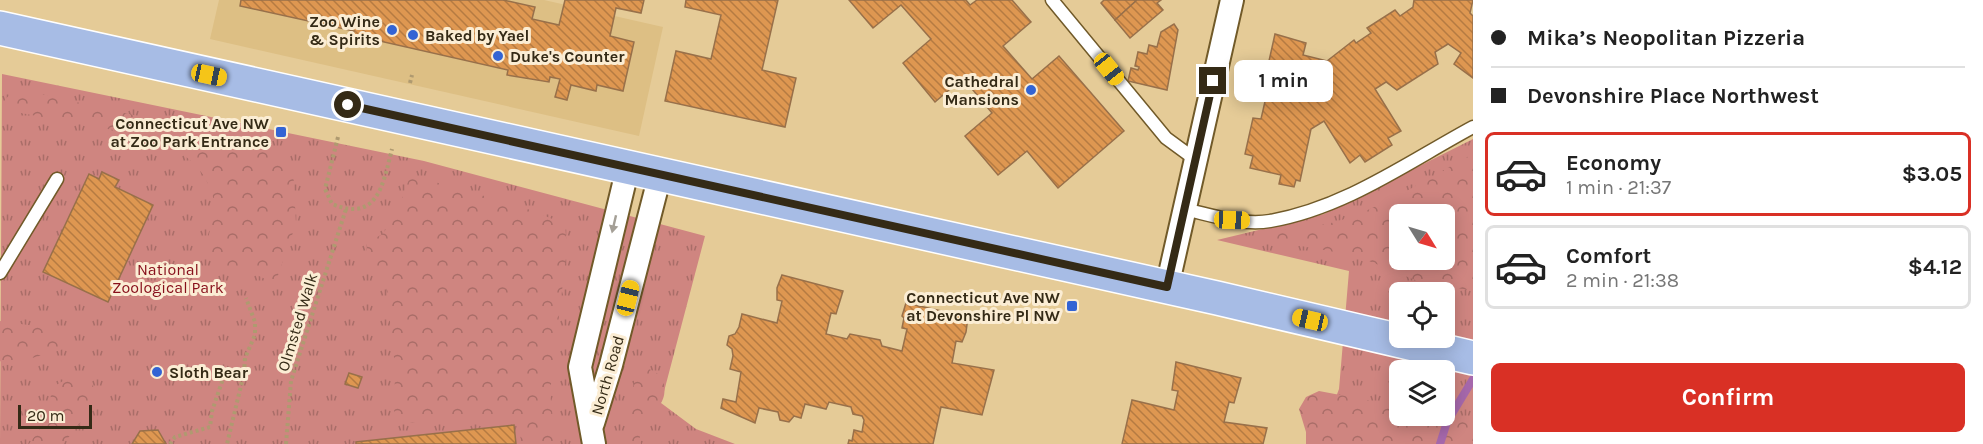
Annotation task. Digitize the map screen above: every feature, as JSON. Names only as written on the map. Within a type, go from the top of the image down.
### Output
[{"type":"main road","points":[[0,28],[1473,357]]},
{"type":"street","points":[[1167,287],[1232,0]]},
{"type":"street","name":"North Road","points":[[593,434],[580,367],[628,167]]},
{"type":"street","name":"North Road","points":[[593,434],[660,175]]},
{"type":"lane","points":[[1052,0],[1166,138],[1196,160]]},
{"type":"lane","points":[[1184,209],[1232,220],[1269,221],[1368,187],[1473,127]]},
{"type":"lane","points":[[0,273],[57,179]]},
{"type":"path","points":[[410,83],[412,75]]},
{"type":"path","points":[[339,137],[325,189],[332,204],[346,209],[358,211],[370,206],[376,197],[392,149]]},
{"type":"path","name":"Olmsted Walk","points":[[286,444],[291,381],[346,209]]},
{"type":"path","points":[[227,444],[244,373],[245,358],[251,347],[255,328],[246,298]]},
{"type":"path","points":[[170,444],[174,437],[210,427],[212,411],[226,370],[244,373]]},
{"type":"shaded area","points":[[219,0],[544,0],[663,27],[639,136],[210,39]]},
{"type":"green space","name":"National Zoological Park","points":[[2,74],[424,161],[705,236],[661,403],[696,429],[735,444],[0,444]]},
{"type":"green space","points":[[27,91],[227,136],[285,158],[293,168],[296,224],[276,281],[246,272],[223,270],[217,267],[205,252],[213,217],[213,197],[206,179],[195,164],[181,153],[164,144],[128,133],[10,111],[5,100],[7,97],[17,92]]},
{"type":"green space","points":[[1473,139],[1473,444],[1321,437],[1339,389],[1349,271],[1217,240],[1324,214]]},
{"type":"green space","points":[[1473,154],[1473,291],[1455,288],[1455,282],[1426,282],[1391,270],[1455,270],[1455,204],[1389,204],[1389,269],[1369,261],[1330,251],[1266,240],[1278,231],[1345,219],[1402,194]]},
{"type":"green space","points":[[410,175],[520,206],[565,224],[567,248],[550,393],[556,444],[521,444],[519,419],[394,423],[395,367],[386,285],[367,256],[367,242],[383,234],[400,205]]},
{"type":"green space","points":[[0,321],[35,326],[70,340],[61,350],[7,365],[0,361]]},
{"type":"green space","points":[[649,369],[662,376],[665,389],[663,399],[643,423],[640,432],[641,444],[628,444],[630,400],[636,375]]},
{"type":"green space","points":[[81,375],[91,380],[95,392],[82,421],[63,444],[29,444],[50,415],[51,388],[70,377]]},
{"type":"green space","points":[[1319,391],[1389,404],[1389,426],[1455,426],[1455,416],[1473,420],[1473,444],[1306,444],[1306,432],[1299,409],[1306,397]]},
{"type":"building","points":[[241,0],[503,0],[535,7],[532,19],[559,25],[565,0],[644,0],[641,13],[616,8],[610,36],[634,42],[623,91],[597,85],[596,91],[571,85],[567,100],[555,97],[560,79],[550,77],[549,82],[507,75],[508,70],[353,35],[354,31],[240,6]]},
{"type":"building","points":[[686,0],[778,0],[762,70],[796,78],[785,127],[665,101],[676,51],[711,59],[721,15],[685,7]]},
{"type":"building","name":"Cathedral Mansions","points":[[849,0],[966,0],[970,5],[977,0],[1012,0],[1031,22],[1003,46],[1032,79],[1059,56],[1124,131],[1058,188],[1027,151],[998,175],[965,136],[992,113],[963,78],[935,102],[903,63],[931,39],[901,5],[873,28]]},
{"type":"building","points":[[1104,0],[1137,0],[1115,20],[1101,3]]},
{"type":"building","points":[[1137,0],[1161,0],[1157,3],[1163,10],[1130,38],[1115,20]]},
{"type":"building","points":[[1414,0],[1473,0],[1470,13],[1473,16],[1473,78],[1454,64],[1461,53],[1448,44],[1435,52],[1438,64],[1397,90],[1386,82],[1375,89],[1401,131],[1388,138],[1392,145],[1365,162],[1360,155],[1350,163],[1324,121],[1311,129],[1300,181],[1296,180],[1294,187],[1279,184],[1281,175],[1250,168],[1253,156],[1245,154],[1253,118],[1261,119],[1272,71],[1267,70],[1275,34],[1306,43],[1303,55],[1327,61],[1354,40],[1356,43],[1371,33],[1367,28],[1395,10],[1400,16],[1413,7]]},
{"type":"building","points":[[1174,24],[1178,30],[1167,90],[1128,81],[1131,68],[1138,70],[1139,67],[1135,66],[1138,52],[1147,54],[1149,45],[1157,47],[1161,32]]},
{"type":"building","points":[[102,172],[119,180],[115,187],[153,205],[108,302],[43,272],[89,174],[99,179]]},
{"type":"building","points":[[782,275],[843,291],[836,314],[831,313],[826,334],[847,339],[850,334],[880,340],[882,346],[902,351],[907,329],[902,328],[904,318],[902,316],[906,303],[968,317],[962,342],[956,341],[952,363],[994,370],[982,415],[941,407],[933,444],[848,444],[849,440],[852,441],[854,430],[862,432],[864,420],[862,416],[853,414],[851,407],[829,402],[826,409],[805,404],[801,418],[794,416],[789,422],[780,420],[778,412],[759,408],[755,423],[721,408],[723,399],[736,402],[741,372],[730,369],[733,356],[732,349],[727,345],[729,336],[735,334],[742,314],[777,323],[782,301],[777,300],[777,288]]},
{"type":"building","points":[[1176,362],[1241,378],[1234,403],[1229,402],[1224,422],[1267,428],[1263,444],[1122,444],[1132,400],[1174,410],[1178,391],[1172,390]]},
{"type":"building","points":[[349,373],[362,377],[358,388],[345,384]]},
{"type":"building","points":[[514,425],[516,444],[356,444],[356,442]]},
{"type":"building","points":[[158,430],[166,444],[132,444],[140,431]]},
{"type":"waterway","points":[[1440,444],[1447,422],[1473,379]]},
{"type":"place","name":"Zoo Wine & Spirits","points":[[392,30]]},
{"type":"place","name":"Baked by Yael","points":[[413,35]]},
{"type":"place","name":"Duke's Counter","points":[[498,56]]},
{"type":"place","name":"Cathedral Mansions","points":[[1031,90]]},
{"type":"place","name":"Connecticut Ave NW at Zoo Park Entrance","points":[[281,132]]},
{"type":"place","name":"Connecticut Ave NW at Devonshire Pl NW","points":[[1072,306]]},
{"type":"place","name":"Sloth Bear","points":[[157,372]]},
{"type":"route","points":[[348,105],[1167,287],[1213,81]]}]
